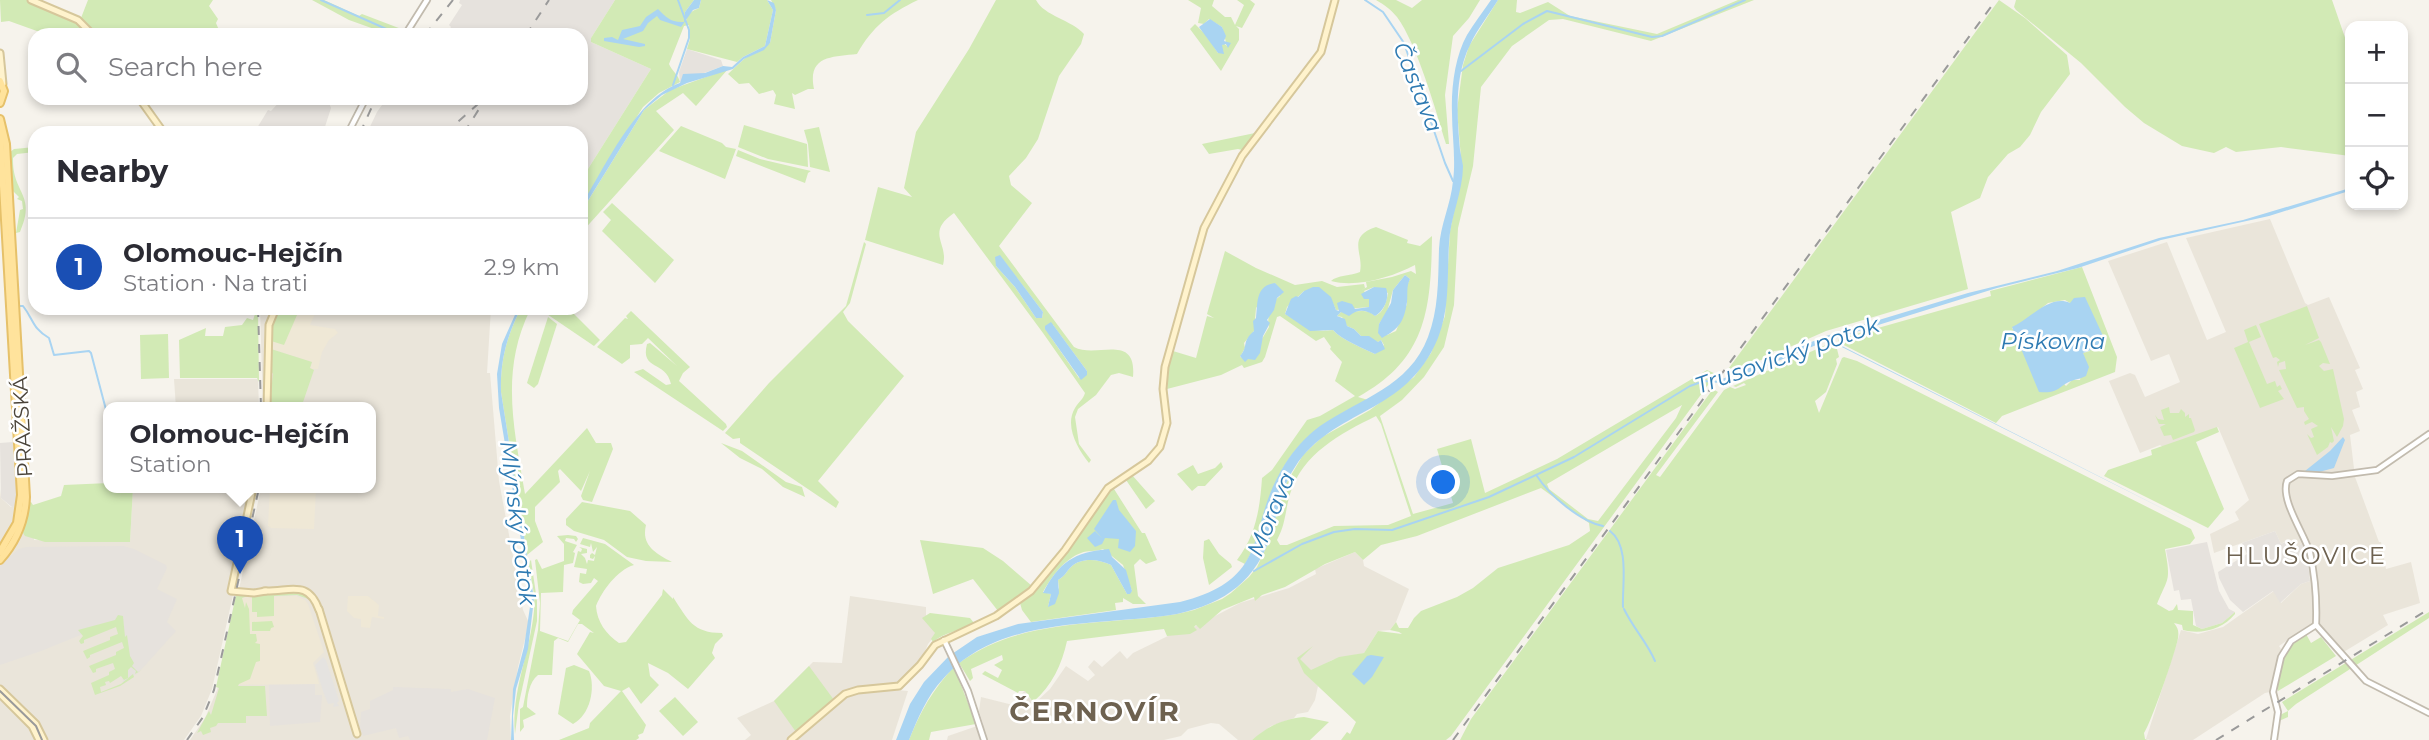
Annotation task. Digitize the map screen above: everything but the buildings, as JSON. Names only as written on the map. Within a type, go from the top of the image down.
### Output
[{"type":"main road","points":[[31,0],[78,20],[86,28]]},
{"type":"main road","points":[[791,740],[845,694],[900,685],[922,663],[932,648],[944,639],[996,616],[1025,597],[1065,550],[1108,488],[1148,461],[1160,447],[1167,423],[1163,376],[1201,235],[1242,156],[1321,52],[1335,0]]},
{"type":"main road","points":[[0,53],[4,90],[0,103]]},
{"type":"main road","points":[[0,81],[4,90]]},
{"type":"main road","points":[[144,105],[159,126]]},
{"type":"main road","name":"PRAŽSKÁ","points":[[0,119],[6,144],[26,498],[20,529],[11,547],[0,560]]},
{"type":"main road","name":"PRAŽSKÁ","points":[[0,134],[21,495],[16,527],[0,552]]},
{"type":"main road","points":[[267,402],[269,326],[273,315]]},
{"type":"main road","points":[[252,493],[231,591],[302,589],[311,593],[325,625],[358,737]]},
{"type":"main road","points":[[333,658],[358,737]]},
{"type":"main road","points":[[0,689],[37,729],[42,740]]},
{"type":"main road","points":[[0,694],[37,729]]},
{"type":"street","points":[[409,28],[427,0]]},
{"type":"street","points":[[352,126],[362,105]]},
{"type":"street","points":[[2429,434],[2384,467],[2328,477],[2298,474],[2289,478],[2286,483],[2287,499],[2310,556],[2316,597],[2316,625],[2370,684],[2429,713]]},
{"type":"street","points":[[2274,739],[2278,712],[2273,692],[2281,657],[2291,640],[2316,625]]},
{"type":"street","points":[[944,639],[984,740]]},
{"type":"shaded area","points":[[460,0],[615,0],[591,42],[651,69],[588,169],[588,126],[370,126],[382,105],[588,105],[588,28],[450,28],[449,25],[462,5]]},
{"type":"shaded area","points":[[687,49],[721,60],[723,66],[680,82],[679,72]]},
{"type":"shaded area","points":[[277,105],[330,105],[331,108],[325,126],[258,126],[268,110],[271,111]]},
{"type":"shaded area","points":[[2270,219],[2305,303],[2308,305],[2329,297],[2360,368],[2355,370],[2363,389],[2356,392],[2360,407],[2352,410],[2360,431],[2350,435],[2355,477],[2381,542],[2386,569],[2411,562],[2420,603],[2383,615],[2388,625],[2342,653],[2320,625],[2309,625],[2279,646],[2281,649],[2274,670],[2275,691],[2265,693],[2193,740],[2150,740],[2146,739],[2181,630],[2198,634],[2223,627],[2274,591],[2281,603],[2301,584],[2310,581],[2303,543],[2289,551],[2284,542],[2281,544],[2275,531],[2214,553],[2210,534],[2239,520],[2235,512],[2249,500],[2218,427],[2204,434],[2140,453],[2109,381],[2130,373],[2135,375],[2145,397],[2180,382],[2169,354],[2151,361],[2108,261],[2167,242],[2207,340],[2226,332],[2186,238]]},
{"type":"shaded area","points":[[260,315],[491,315],[487,373],[490,373],[499,481],[523,610],[529,623],[510,716],[511,740],[190,740],[205,718],[217,690],[260,493],[376,493],[376,402],[263,402]]},
{"type":"shaded area","points":[[276,315],[315,315],[310,325],[335,329],[338,333],[329,340],[322,352],[318,369],[310,369],[312,362],[271,349]]},
{"type":"shaded area","points":[[174,379],[258,379],[259,402],[176,402]]},
{"type":"shaded area","points":[[13,442],[18,506],[12,507],[1,498],[0,443]]},
{"type":"shaded area","points":[[0,489],[1,498],[11,507],[31,502],[34,540],[130,542],[133,493],[256,493],[212,689],[201,716],[184,740],[0,740]]},
{"type":"shaded area","points":[[270,493],[316,493],[314,529],[268,526]]},
{"type":"shaded area","points":[[2275,531],[2281,544],[2285,542],[2289,551],[2303,543],[2310,581],[2301,584],[2280,603],[2273,591],[2243,612],[2230,600],[2218,572],[2247,554],[2242,543]]},
{"type":"shaded area","points":[[2207,542],[2219,591],[2229,609],[2235,612],[2222,623],[2202,629],[2196,626],[2191,599],[2181,600],[2179,590],[2174,591],[2166,550]]},
{"type":"shaded area","points":[[123,546],[166,565],[157,589],[177,599],[167,622],[176,631],[139,672],[123,684],[122,659],[128,658],[120,619],[0,665],[0,566],[6,560],[19,549],[26,547]]},
{"type":"shaded area","points":[[1355,552],[1363,560],[1364,566],[1409,589],[1396,622],[1390,630],[1378,631],[1364,653],[1332,660],[1307,675],[1318,686],[1315,700],[1308,712],[1271,726],[1252,740],[1238,740],[1219,724],[1211,723],[1188,729],[1181,736],[1164,740],[947,740],[948,736],[983,724],[979,711],[981,697],[1013,705],[1025,690],[1031,700],[1036,702],[1050,689],[1066,666],[1088,681],[1095,675],[1088,667],[1094,660],[1102,667],[1120,651],[1127,659],[1133,653],[1170,635],[1189,632],[1240,603],[1289,588],[1316,574],[1315,569]]},
{"type":"shaded area","points":[[296,596],[308,604],[324,652],[313,663],[319,684],[218,685],[238,597]]},
{"type":"shaded area","points":[[348,596],[368,596],[379,605],[378,616],[384,619],[372,617],[370,628],[361,627],[361,619],[354,618],[347,611]]},
{"type":"shaded area","points":[[850,596],[926,607],[926,618],[936,634],[928,644],[921,661],[896,685],[897,690],[908,691],[892,740],[745,740],[751,735],[737,718],[774,701],[813,662],[842,663]]},
{"type":"shaded area","points":[[323,657],[339,706],[328,704],[323,691],[315,665]]},
{"type":"shaded area","points":[[269,684],[315,684],[315,695],[322,695],[320,722],[270,726]]},
{"type":"shaded area","points":[[393,687],[451,689],[451,692],[468,689],[495,698],[487,740],[410,740],[408,736],[399,738],[396,728],[363,736],[360,728],[361,712],[370,709],[370,701],[393,690]]},
{"type":"green space","points":[[0,0],[27,0],[75,20],[84,28],[28,28],[9,21],[1,22]]},
{"type":"green space","points":[[88,0],[213,0],[209,6],[218,19],[218,28],[90,28],[81,18]]},
{"type":"green space","points":[[312,0],[324,0],[359,16],[362,14],[399,28],[371,28],[349,20]]},
{"type":"green space","points":[[615,0],[694,0],[685,12],[686,21],[690,13],[699,8],[701,0],[767,0],[773,10],[765,46],[737,62],[687,49],[690,39],[689,25],[684,26],[669,64],[680,82],[659,93],[643,107],[588,195],[588,169],[651,69],[591,42]]},
{"type":"green space","points":[[771,0],[918,0],[898,10],[883,22],[857,54],[831,57],[818,64],[814,70],[814,89],[795,95],[792,93],[795,109],[774,104],[776,95],[773,90],[759,94],[749,83],[739,84],[728,74],[744,59],[770,43],[776,10]]},
{"type":"green space","points":[[996,0],[1036,0],[1045,10],[1084,34],[1081,44],[1059,76],[1038,139],[1026,158],[1009,176],[1011,185],[1032,203],[999,246],[1074,347],[1083,350],[1122,351],[1129,355],[1133,363],[1133,377],[1119,373],[1111,375],[1096,395],[1078,409],[1075,417],[1079,444],[1091,460],[1089,463],[1077,444],[1071,422],[1075,408],[1085,393],[954,213],[945,220],[939,232],[943,265],[865,240],[878,187],[912,197],[904,188],[916,132],[969,49]],"holes":[[[1000,256],[1043,312],[1042,318],[1036,318],[1015,287],[996,266]],[[1053,325],[1087,371],[1079,378],[1050,336]]]},
{"type":"green space","points":[[1188,0],[1214,0],[1212,6],[1225,17],[1231,17],[1235,25],[1244,5],[1237,0],[1250,0],[1255,4],[1242,28],[1236,26],[1239,29],[1239,40],[1221,71],[1190,29],[1195,24],[1218,53],[1223,43],[1227,46],[1222,27],[1209,19],[1204,24],[1198,23],[1201,8]]},
{"type":"green space","points":[[1376,0],[1396,0],[1412,8],[1422,0],[1480,0],[1453,36],[1445,95],[1449,144],[1446,144],[1412,44],[1397,17]]},
{"type":"green space","points":[[1498,0],[1517,0],[1516,12],[1520,13],[1548,2],[1570,16],[1657,34],[1738,0],[1754,0],[1651,41],[1563,19],[1549,20],[1512,46],[1481,87],[1473,166],[1458,228],[1454,305],[1444,347],[1424,377],[1402,400],[1380,416],[1413,514],[1453,503],[1437,449],[1471,439],[1485,493],[1557,459],[1707,370],[1716,374],[1451,736],[1446,740],[1341,740],[1347,732],[1350,734],[1356,722],[1304,673],[1297,658],[1313,646],[1300,659],[1311,670],[1339,657],[1364,653],[1378,631],[1402,634],[1390,630],[1396,622],[1399,628],[1408,628],[1421,611],[1457,597],[1498,568],[1569,545],[1590,531],[1589,523],[1541,488],[1417,536],[1381,545],[1363,560],[1355,552],[1325,564],[1255,601],[1254,597],[1222,610],[1200,629],[1196,625],[1194,627],[1197,630],[1190,634],[1167,636],[1164,629],[1067,641],[1055,674],[1046,689],[1033,702],[1025,691],[1018,693],[982,674],[985,671],[998,678],[1002,670],[994,665],[1003,660],[1002,655],[971,669],[973,678],[970,681],[959,663],[983,648],[1009,638],[1064,626],[1177,614],[1194,610],[1231,593],[1257,567],[1266,548],[1284,487],[1303,455],[1322,437],[1370,410],[1414,377],[1431,353],[1445,316],[1450,231],[1462,170],[1457,110],[1463,65],[1469,46]],"holes":[[[1682,405],[1676,418],[1598,521],[1588,519],[1549,489],[1547,484]],[[1376,416],[1411,516],[1388,525],[1334,526],[1287,545],[1280,545],[1277,540],[1290,494],[1304,467],[1324,446]]]},
{"type":"green space","points":[[1999,0],[2025,18],[2067,55],[2070,74],[2041,112],[2030,135],[2020,147],[2008,154],[1988,177],[1980,198],[1951,212],[1968,289],[1826,331],[1783,350],[1774,351],[1767,358],[1758,361],[1758,366],[1729,379],[1726,372]]},
{"type":"green space","points":[[2016,0],[2332,0],[2345,38],[2345,155],[2281,147],[2236,152],[2226,147],[2214,153],[2182,146],[2144,123],[2081,63],[2014,7]]},
{"type":"green space","points":[[728,69],[696,106],[683,93],[656,111],[674,130],[588,225],[588,201],[644,110],[670,90]]},
{"type":"green space","points":[[744,125],[807,144],[808,167],[768,159],[738,147]]},
{"type":"green space","points":[[681,126],[736,149],[725,179],[659,151]]},
{"type":"green space","points":[[819,127],[830,172],[810,167],[804,130]]},
{"type":"green space","points":[[1255,133],[1242,150],[1209,154],[1202,144]]},
{"type":"green space","points":[[28,148],[28,153],[17,154],[13,158],[16,179],[26,209],[20,232],[16,233],[20,210],[23,209],[22,201],[17,199],[19,197],[12,190],[9,153],[14,149]]},
{"type":"green space","points":[[738,150],[760,159],[811,171],[805,183],[736,156]]},
{"type":"green space","points":[[612,203],[674,260],[655,283],[602,231],[611,220],[603,212]]},
{"type":"green space","points":[[1376,227],[1408,240],[1407,243],[1420,246],[1432,236],[1430,287],[1420,330],[1399,366],[1358,397],[1368,400],[1321,427],[1286,463],[1277,479],[1257,540],[1245,564],[1237,560],[1249,541],[1256,521],[1262,478],[1272,470],[1307,420],[1320,416],[1355,396],[1335,381],[1342,362],[1330,349],[1324,337],[1316,341],[1280,316],[1277,317],[1262,362],[1244,368],[1242,365],[1221,375],[1167,389],[1173,351],[1196,358],[1207,316],[1214,318],[1207,314],[1225,251],[1295,285],[1322,281],[1337,287],[1364,284],[1365,288],[1360,291],[1367,287],[1366,282],[1411,271],[1416,274],[1415,265],[1374,280],[1352,283],[1331,281],[1360,272],[1358,246],[1361,236]],"holes":[[[1405,275],[1410,279],[1407,285],[1407,304],[1396,331],[1387,335],[1379,324],[1387,312],[1393,290]],[[1275,283],[1280,296],[1270,310],[1269,327],[1250,359],[1240,357],[1245,348],[1244,343],[1254,331],[1256,308]],[[1374,287],[1388,293],[1381,312],[1375,316],[1364,311],[1341,312],[1337,316],[1342,317],[1347,326],[1361,336],[1378,342],[1381,340],[1384,345],[1375,354],[1333,330],[1312,329],[1285,314],[1287,307],[1304,291],[1324,294],[1336,310],[1369,307],[1370,299],[1364,291]]]},
{"type":"green space","points":[[864,242],[866,244],[850,303],[843,312],[848,321],[904,376],[818,481],[839,502],[836,508],[740,443],[740,438],[733,439],[725,433],[769,383],[846,306]]},
{"type":"green space","points":[[2082,267],[2117,357],[2115,372],[2002,416],[1996,423],[1838,342],[1839,339],[1991,296],[1990,291]],"holes":[[[2065,300],[2070,303],[2090,351],[2083,353],[2080,380],[2072,380],[2066,386],[2012,328],[2048,303]]]},
{"type":"green space","points":[[2307,306],[2319,338],[2305,345],[2319,340],[2321,342],[2330,364],[2323,363],[2319,366],[2324,371],[2333,369],[2344,419],[2337,437],[2331,427],[2334,441],[2317,455],[2307,434],[2311,438],[2314,437],[2311,429],[2318,426],[2312,422],[2305,425],[2304,422],[2309,419],[2304,407],[2297,408],[2279,370],[2286,369],[2285,361],[2279,363],[2278,367],[2277,362],[2280,360],[2273,358],[2259,324]]},
{"type":"green space","points":[[631,311],[690,367],[679,381],[726,424],[727,427],[723,431],[634,372],[643,369],[666,385],[671,384],[664,371],[647,358],[647,344],[650,343],[677,366],[648,338],[642,344],[630,345],[630,358],[622,364],[597,347],[625,318],[628,319],[626,316]]},
{"type":"green space","points":[[255,315],[258,315],[259,382],[257,378],[180,378],[179,340],[206,328],[205,336],[223,336],[225,327],[242,325],[247,318],[253,320]]},
{"type":"green space","points":[[276,315],[297,315],[284,345],[271,341]]},
{"type":"green space","points":[[518,315],[528,315],[515,355],[512,378],[514,423],[525,494],[587,428],[596,443],[611,443],[613,449],[592,502],[583,500],[581,496],[590,471],[581,491],[560,469],[558,471],[560,482],[535,507],[535,521],[543,542],[527,555],[501,392],[505,348]]},
{"type":"green space","points":[[548,315],[575,315],[600,340],[594,346]]},
{"type":"green space","points":[[548,317],[557,324],[538,384],[534,388],[527,383]]},
{"type":"green space","points":[[2256,325],[2261,337],[2249,342],[2267,384],[2275,381],[2277,387],[2280,385],[2282,389],[2278,391],[2284,399],[2260,408],[2234,348],[2248,342],[2244,330]]},
{"type":"green space","points":[[168,334],[169,378],[141,379],[140,335]]},
{"type":"green space","points":[[1826,345],[1837,349],[1839,357],[1836,359],[1837,364],[1826,392],[1815,401],[1819,413],[1842,358],[1857,361],[2191,529],[2195,538],[2190,544],[2165,549],[2167,579],[2157,604],[2169,611],[2177,604],[2178,610],[2193,611],[2193,625],[2202,629],[2222,623],[2235,614],[2224,624],[2204,631],[2183,630],[2182,625],[2174,623],[2178,638],[2152,717],[2144,733],[2145,739],[2148,740],[1460,740],[1471,719],[1713,389],[1718,392],[1656,475],[1660,477],[1724,390],[1746,385],[1744,383],[1733,386]]},
{"type":"green space","points":[[271,349],[312,362],[310,368],[314,370],[303,402],[270,402],[273,374],[270,369]]},
{"type":"green space","points":[[2169,407],[2170,413],[2179,413],[2181,409],[2185,417],[2189,414],[2194,432],[2173,440],[2171,435],[2164,436],[2160,427],[2166,424],[2159,424],[2155,415],[2164,420],[2161,410]]},
{"type":"green space","points":[[2217,427],[2219,432],[2196,442],[2224,509],[2208,528],[2104,476],[2108,470],[2152,455],[2151,450]]},
{"type":"green space","points":[[721,443],[742,451],[786,482],[802,487],[805,497],[783,487],[762,469],[740,458]]},
{"type":"green space","points":[[1221,462],[1223,467],[1205,486],[1198,486],[1192,491],[1177,474],[1193,465],[1198,474],[1215,468]]},
{"type":"green space","points":[[1132,475],[1155,501],[1146,509],[1126,480],[1114,489],[1142,533],[1145,533],[1157,560],[1146,564],[1140,559],[1134,565],[1138,596],[1146,604],[1133,604],[1123,598],[1123,602],[1115,603],[1116,610],[1031,622],[1020,603],[1043,583],[1069,551],[1067,550],[1106,492]],"holes":[[[1103,549],[1123,565],[1132,591],[1127,594],[1111,565],[1085,560],[1075,564],[1058,580],[1059,588],[1048,607],[1051,594],[1043,592],[1059,570],[1075,556]]]},
{"type":"green space","points":[[103,483],[103,493],[133,493],[130,542],[45,542],[25,536],[23,533],[28,504],[31,502],[33,505],[61,496],[64,485]]},
{"type":"green space","points":[[582,502],[630,511],[646,525],[646,538],[651,548],[672,562],[627,557],[604,540],[574,531],[566,525],[566,519]]},
{"type":"green space","points":[[568,535],[578,539],[576,542],[566,538],[565,541],[577,545],[573,552],[573,563],[564,565],[563,592],[541,593],[540,631],[568,641],[580,620],[572,614],[573,610],[598,581],[594,578],[591,583],[579,582],[580,573],[586,574],[587,569],[574,567],[578,551],[581,552],[582,549],[579,547],[587,549],[587,553],[581,554],[587,564],[588,560],[594,561],[595,556],[593,559],[590,555],[595,555],[597,547],[593,552],[591,543],[590,547],[580,544],[583,538],[605,544],[634,565],[622,571],[611,582],[596,606],[603,627],[619,643],[626,642],[662,595],[663,589],[673,597],[692,624],[704,631],[722,633],[723,636],[715,644],[712,653],[715,658],[688,689],[668,673],[648,663],[650,676],[659,685],[641,704],[629,687],[622,691],[646,725],[636,740],[559,740],[589,728],[590,723],[621,691],[604,686],[577,654],[590,632],[594,633],[582,624],[578,624],[568,642],[558,638],[554,641],[552,675],[538,675],[532,682],[527,707],[536,714],[523,720],[524,727],[520,732],[520,709],[523,707],[538,630],[540,603],[535,560],[537,559],[542,569],[564,561],[564,544],[557,536]]},
{"type":"green space","points":[[1209,539],[1232,567],[1209,585],[1203,558],[1204,541]]},
{"type":"green space","points":[[920,540],[983,548],[1032,586],[998,611],[973,579],[933,594]]},
{"type":"green space","points":[[531,560],[537,621],[515,734],[518,687],[534,611],[534,593],[528,563]]},
{"type":"green space","points":[[237,593],[248,596],[242,598],[245,608],[246,602],[249,609],[250,634],[256,634],[255,643],[260,644],[260,661],[256,662],[250,679],[238,686],[265,686],[267,716],[246,716],[246,723],[218,723],[210,728],[211,732],[203,735],[201,731],[197,733],[209,711],[211,715],[219,688],[216,687],[236,595],[239,596]]},
{"type":"green space","points":[[301,593],[314,601],[297,595],[274,596],[274,616],[257,617],[257,612],[252,612],[254,594],[254,597],[257,597],[256,594]]},
{"type":"green space","points":[[2429,612],[2429,618],[2288,711],[2282,702]]},
{"type":"green space","points":[[930,613],[970,618],[974,623],[933,642],[931,639],[935,633],[922,618]]},
{"type":"green space","points":[[118,615],[123,616],[125,637],[127,635],[130,656],[134,663],[132,666],[138,672],[142,670],[135,674],[136,671],[131,667],[128,670],[128,678],[124,680],[121,676],[110,683],[105,682],[106,685],[100,687],[101,692],[121,684],[133,674],[134,677],[120,686],[95,695],[91,683],[109,675],[109,672],[115,669],[113,663],[96,669],[93,673],[89,666],[116,655],[116,652],[124,648],[122,642],[90,655],[87,659],[83,651],[110,640],[110,637],[118,634],[116,627],[84,640],[81,644],[79,641],[83,636],[78,630],[115,620]]},
{"type":"green space","points":[[272,621],[274,627],[270,631],[252,631],[252,622]]},
{"type":"green space","points":[[2306,634],[2311,643],[2321,637],[2336,656],[2278,691],[2279,672],[2285,652],[2291,643]]},
{"type":"green space","points":[[574,665],[589,671],[592,685],[587,708],[573,724],[558,714],[566,668]]},
{"type":"green space","points":[[809,666],[834,700],[796,732],[774,701]]},
{"type":"green space","points":[[954,667],[976,724],[931,732],[929,740],[909,740],[928,701]]},
{"type":"green space","points":[[675,697],[698,722],[683,736],[659,711]]},
{"type":"green space","points":[[2288,711],[2288,717],[2279,721],[2280,715]]},
{"type":"green space","points":[[1304,717],[1329,722],[1310,740],[1252,740],[1276,724]]},
{"type":"water","points":[[694,0],[701,0],[699,8],[693,10],[681,27],[660,20],[657,16],[643,31],[623,39],[645,46],[604,41],[604,38],[612,37],[618,40],[622,30],[640,26],[646,17],[658,9],[672,20],[684,22],[685,12]]},
{"type":"water","points":[[767,0],[774,3],[776,10],[770,43],[764,50],[744,59],[733,69],[687,83],[662,95],[644,110],[588,201],[588,194],[611,154],[649,103],[680,83],[683,74],[705,73],[723,66],[732,67],[743,57],[765,46],[773,10]]},
{"type":"water","name":"Morava","points":[[1491,0],[1498,0],[1473,39],[1465,57],[1459,83],[1458,110],[1463,166],[1450,234],[1442,327],[1424,363],[1408,383],[1329,432],[1311,447],[1287,482],[1266,549],[1258,564],[1225,596],[1177,614],[1052,627],[993,643],[966,658],[943,679],[919,716],[909,740],[896,740],[910,704],[924,682],[949,656],[977,637],[1018,624],[1180,602],[1210,592],[1231,579],[1244,565],[1253,548],[1273,487],[1296,448],[1320,426],[1382,390],[1409,368],[1428,337],[1436,304],[1440,240],[1454,173],[1452,103],[1457,62],[1467,35]]},
{"type":"water","points":[[1210,19],[1222,27],[1226,36],[1224,41],[1231,43],[1228,48],[1226,44],[1222,45],[1224,54],[1218,53],[1199,27]]},
{"type":"water","points":[[2345,189],[2345,192],[2269,216],[2161,240],[2078,268],[1997,288],[1830,340],[2205,530],[1828,340],[1726,383],[1719,383],[1722,379],[1826,336],[1968,293],[2057,271],[2159,238],[2243,220]]},
{"type":"water","points":[[1000,255],[1043,312],[1042,318],[1036,318],[1015,287],[996,266],[995,257]]},
{"type":"water","points":[[1405,275],[1410,279],[1404,315],[1396,328],[1382,338],[1378,333],[1379,324],[1391,303],[1393,290]]},
{"type":"water","points":[[1275,283],[1284,292],[1277,298],[1274,310],[1267,320],[1270,323],[1263,336],[1260,353],[1255,360],[1248,359],[1245,362],[1240,356],[1254,331],[1253,321],[1256,318],[1259,296],[1264,288]]},
{"type":"water","points":[[1313,287],[1319,287],[1331,297],[1336,310],[1339,311],[1337,303],[1342,301],[1352,304],[1355,309],[1369,307],[1369,299],[1364,299],[1361,294],[1374,287],[1386,288],[1385,304],[1375,316],[1362,311],[1349,316],[1341,312],[1337,316],[1345,319],[1347,326],[1361,336],[1369,336],[1378,342],[1381,340],[1385,349],[1375,354],[1333,330],[1310,331],[1285,314],[1291,299]]},
{"type":"water","name":"Pískovna","points":[[2085,297],[2104,338],[2099,347],[2083,353],[2089,367],[2086,376],[2056,390],[2039,392],[2012,327],[2055,302],[2070,303],[2074,298]]},
{"type":"water","points":[[515,315],[518,315],[503,359],[501,392],[534,599],[528,649],[516,689],[514,740],[511,740],[513,689],[524,647],[531,600],[499,408],[497,374],[502,344]]},
{"type":"water","points":[[1051,322],[1087,371],[1087,375],[1081,380],[1045,329]]},
{"type":"water","points":[[2343,437],[2345,440],[2334,468],[2319,472],[2305,471],[2330,451]]},
{"type":"water","points":[[1113,500],[1116,500],[1119,510],[1136,531],[1135,546],[1130,552],[1118,548],[1119,539],[1105,538],[1102,544],[1095,547],[1087,538],[1095,531],[1102,538],[1094,529]]},
{"type":"water","points":[[1109,549],[1112,557],[1126,570],[1132,591],[1130,594],[1127,594],[1111,565],[1085,560],[1075,564],[1058,580],[1059,593],[1055,604],[1048,607],[1051,594],[1043,593],[1062,566],[1077,556]]},
{"type":"water","points":[[1367,656],[1384,657],[1364,685],[1352,674]]},
{"type":"waterway","points":[[321,0],[384,28]]},
{"type":"waterway","points":[[673,85],[689,38],[689,30],[678,0]]},
{"type":"waterway","points":[[867,15],[884,13],[900,0]]},
{"type":"waterway","name":"Častava","points":[[1365,0],[1383,12],[1404,43],[1453,181]]},
{"type":"waterway","points":[[1461,71],[1523,24],[1547,11],[1652,37],[1662,36],[1745,0]]},
{"type":"waterway","points":[[19,306],[23,306],[28,314]]},
{"type":"waterway","points":[[29,315],[36,327],[49,338],[54,355],[89,351],[91,353],[104,402]]},
{"type":"waterway","name":"Trusovický potok","points":[[1254,571],[1302,544],[1334,532],[1355,529],[1392,530],[1489,497],[1574,457],[1690,386],[1704,381],[1721,382]]},
{"type":"waterway","points":[[1537,476],[1566,507],[1603,526]]},
{"type":"waterway","points":[[1610,531],[1623,556],[1623,607]]},
{"type":"waterway","points":[[1624,609],[1655,661]]},
{"type":"tram line","points":[[0,691],[36,726],[42,740]]},
{"type":"railway","points":[[431,28],[453,0]]},
{"type":"railway","points":[[531,28],[549,0]]},
{"type":"railway","points":[[1453,740],[1996,0]]},
{"type":"railway","points":[[363,126],[373,105]]},
{"type":"railway","points":[[453,126],[477,105]]},
{"type":"railway","points":[[468,126],[479,109]]},
{"type":"railway","points":[[258,315],[261,402]]},
{"type":"railway","points":[[187,740],[203,717],[214,690],[258,493]]},
{"type":"railway","points":[[2216,740],[2429,609]]},
{"type":"place","name":"Olomouc-Hejčín","points":[[240,574]]},
{"type":"district","name":"HLUŠOVICE","points":[[2306,555]]},
{"type":"district","name":"ČERNOVÍR","points":[[1095,711]]},
{"type":"water label","name":"Mlýnský potok","points":[[518,523]]}]
